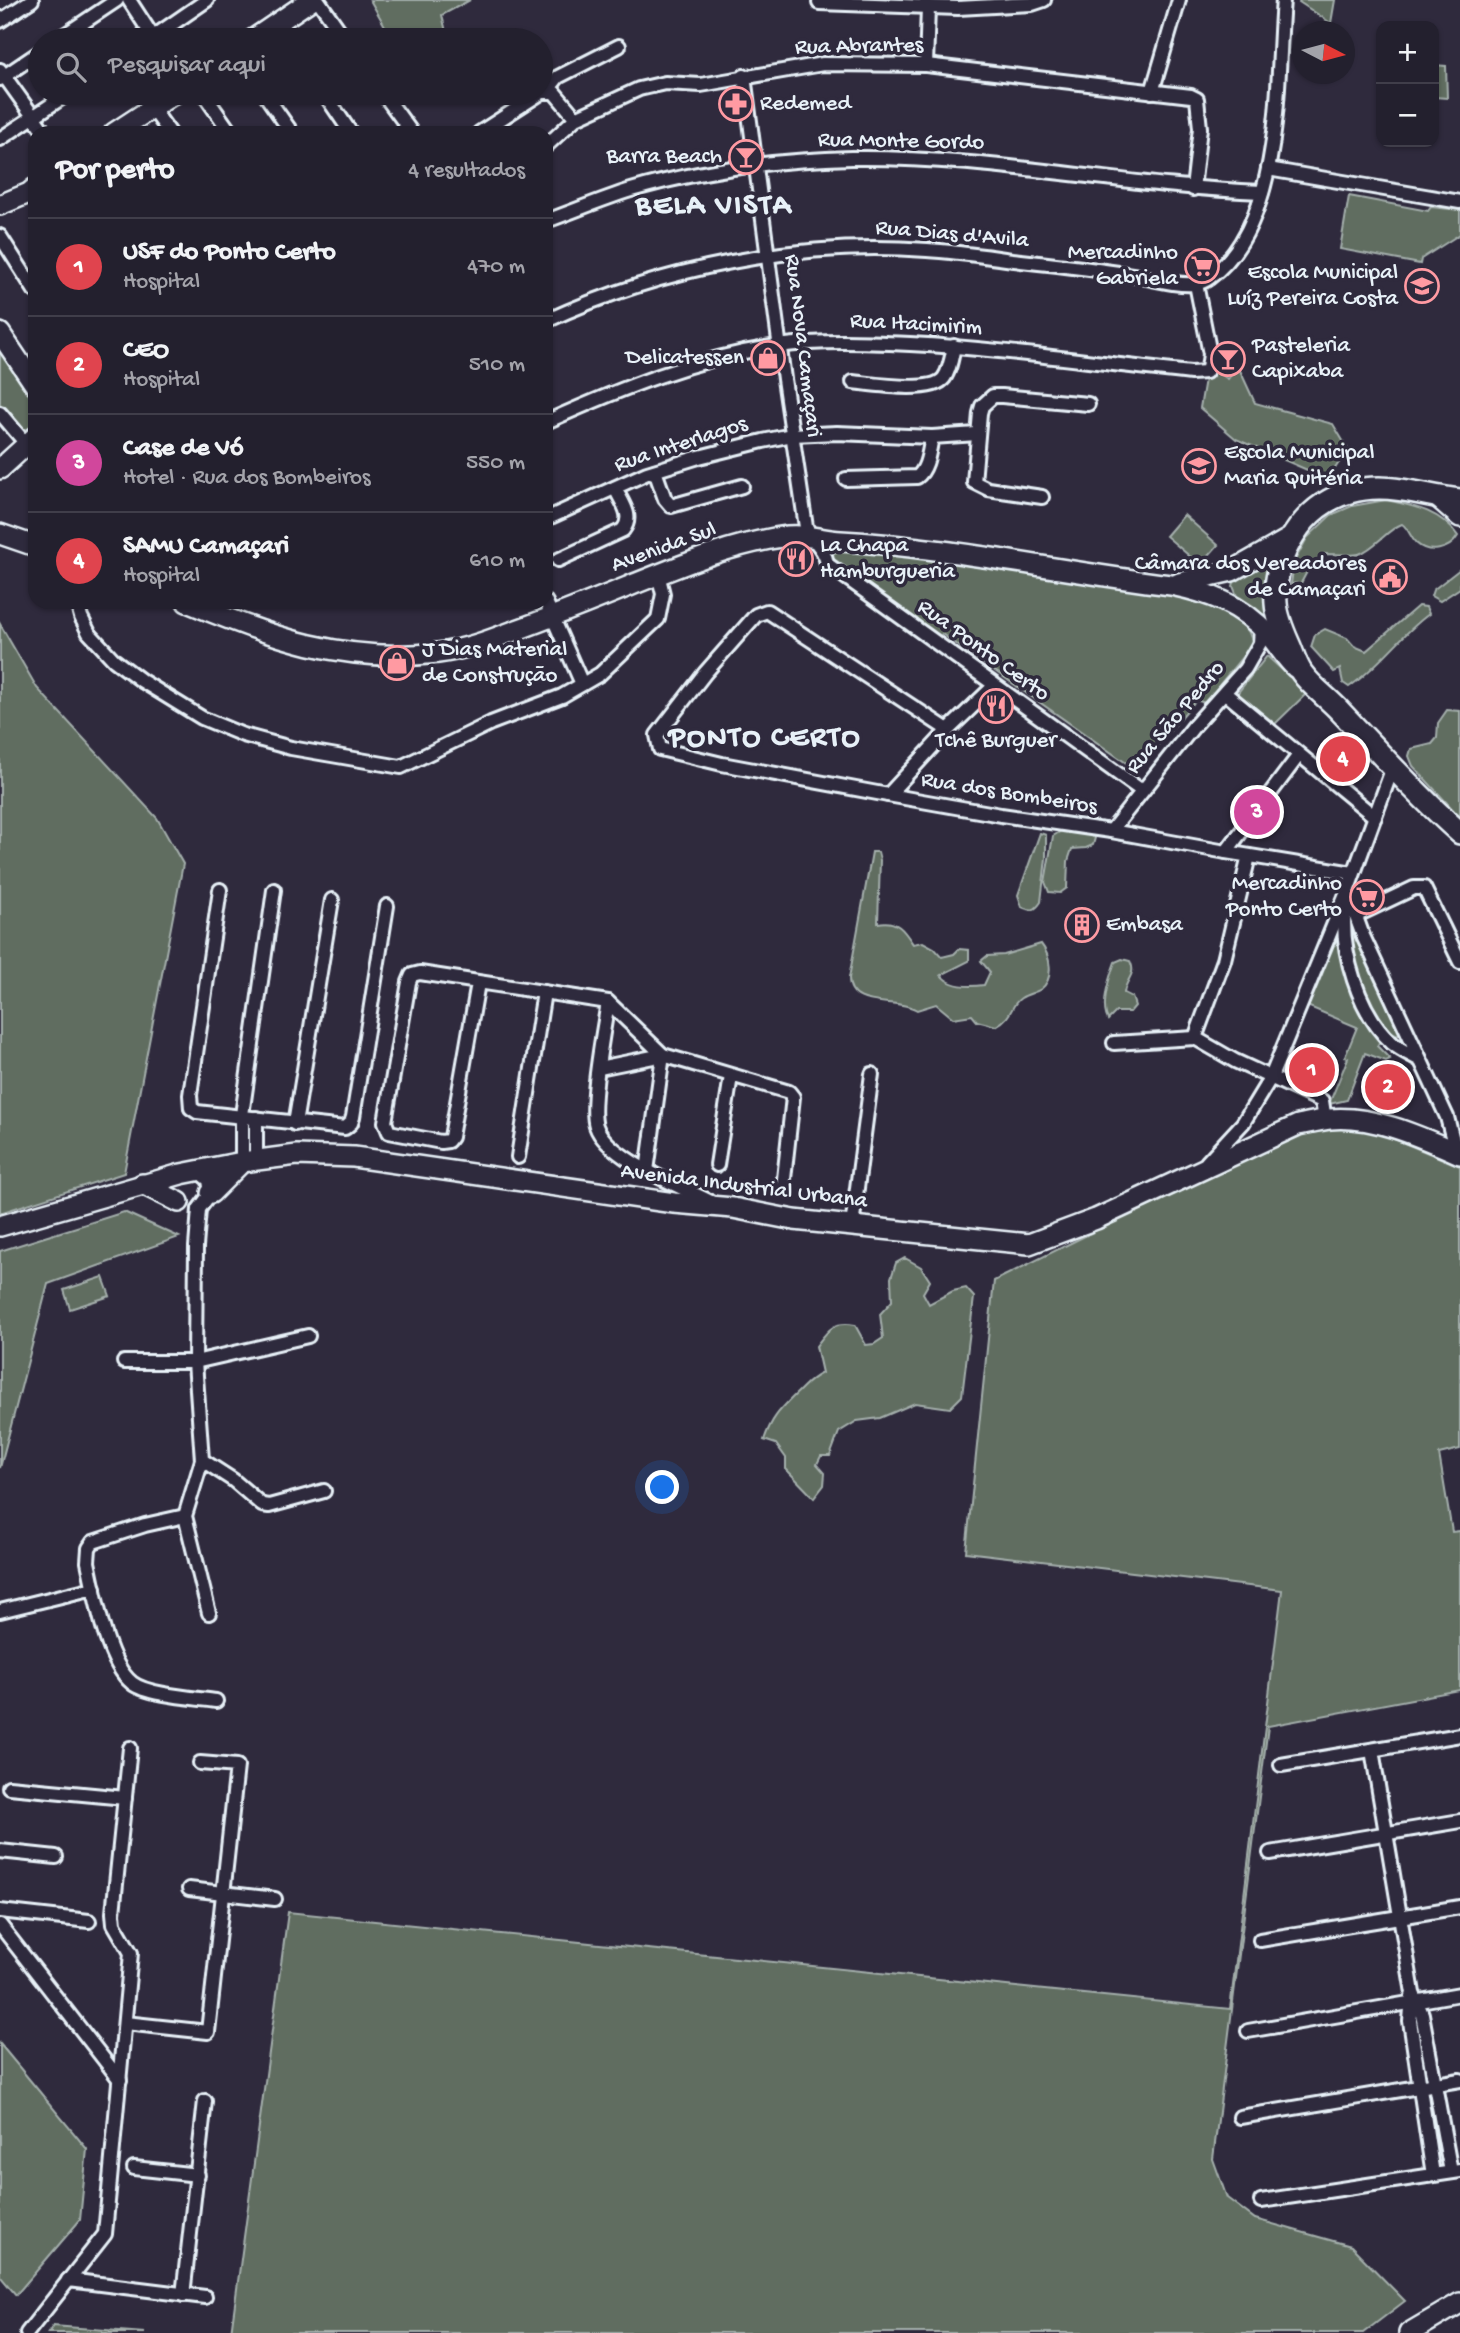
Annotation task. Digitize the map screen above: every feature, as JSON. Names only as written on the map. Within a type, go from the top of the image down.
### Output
[{"type":"main road","points":[[1460,500],[1437,498],[1391,487],[1349,492],[1318,508],[1290,538],[1277,574],[1276,606],[1284,633],[1302,673],[1433,808],[1460,832]]},
{"type":"street","points":[[0,21],[32,0]]},
{"type":"street","points":[[75,28],[117,0]]},
{"type":"street","points":[[129,0],[146,28]]},
{"type":"street","points":[[168,28],[207,0]]},
{"type":"street","points":[[819,3],[995,8],[1032,5],[1044,0]]},
{"type":"street","points":[[1152,92],[1179,0]]},
{"type":"street","points":[[1196,284],[1210,277],[1238,247],[1248,232],[1262,192],[1275,121],[1283,0]]},
{"type":"street","points":[[269,28],[308,1],[334,28]]},
{"type":"street","points":[[926,65],[928,8]]},
{"type":"street","points":[[276,23],[280,28]]},
{"type":"street","points":[[553,82],[619,46]]},
{"type":"street","points":[[28,59],[1,75],[40,126]]},
{"type":"street","name":"Rua Abrantes","points":[[553,139],[576,118],[639,89],[665,83],[701,85],[823,64],[926,65],[1191,96],[1199,103],[1200,117],[1193,189]]},
{"type":"street","name":"Rua Nova Camaçari","points":[[744,76],[779,346],[806,527],[810,536]]},
{"type":"street","points":[[553,95],[558,96],[576,118]]},
{"type":"street","points":[[0,139],[51,105]]},
{"type":"street","points":[[125,126],[156,105]]},
{"type":"street","points":[[211,105],[226,126]]},
{"type":"street","points":[[272,105],[287,126]]},
{"type":"street","points":[[332,105],[346,126]]},
{"type":"street","points":[[392,105],[407,126]]},
{"type":"street","points":[[490,126],[522,105]]},
{"type":"street","points":[[152,108],[165,126]]},
{"type":"street","name":"Rua Monte Gordo","points":[[553,218],[630,191],[695,175],[757,166],[849,158],[993,165],[1193,189],[1262,192]]},
{"type":"street","points":[[1268,169],[1460,202]]},
{"type":"street","points":[[0,205],[28,197]]},
{"type":"street","points":[[0,236],[28,280]]},
{"type":"street","name":"Rua Dias d'Avila","points":[[553,318],[581,304],[648,281],[769,256],[857,249],[928,250],[1196,284]]},
{"type":"street","name":"Rua Itacimirim","points":[[553,419],[622,387],[693,364],[779,346],[879,342],[954,346],[1191,373],[1206,372],[1210,354],[1196,284]]},
{"type":"street","points":[[0,333],[28,375]]},
{"type":"street","points":[[853,382],[920,387],[936,384],[946,376],[954,346]]},
{"type":"street","points":[[1042,497],[988,489],[974,482],[976,434],[982,406],[993,396],[1088,404]]},
{"type":"street","points":[[0,413],[28,438]]},
{"type":"street","name":"Rua Interlagos","points":[[553,516],[655,471],[699,457],[792,435],[836,433],[932,437],[976,434]]},
{"type":"street","points":[[846,479],[917,477],[923,473],[932,437]]},
{"type":"street","points":[[0,469],[28,444]]},
{"type":"street","points":[[655,471],[665,499],[671,506],[742,486]]},
{"type":"street","points":[[558,560],[623,530],[628,514],[615,488]]},
{"type":"street","points":[[1437,498],[1460,517]]},
{"type":"street","points":[[0,534],[28,544]]},
{"type":"street","name":"Avenida Sul","points":[[553,608],[757,542],[789,536],[810,536],[837,541],[898,544],[1205,592],[1239,610],[1261,628],[1302,673]]},
{"type":"street","name":"Rua Ponto Certo","points":[[810,536],[824,551],[827,564],[1142,791]]},
{"type":"street","name":"Avenida Sul","points":[[1171,585],[1232,570],[1290,538]]},
{"type":"street","points":[[1232,570],[1227,586],[1239,610]]},
{"type":"street","points":[[78,609],[89,633],[114,660],[142,681],[202,718],[243,735],[290,748],[367,760],[393,767],[410,764],[491,723],[562,696],[600,674],[658,619],[663,594],[658,574]]},
{"type":"street","name":"Avenida Sul","points":[[204,609],[272,636],[311,646],[349,653],[396,655],[440,653],[486,641],[548,610]]},
{"type":"street","points":[[548,610],[582,684]]},
{"type":"street","name":"Rua dos Bombeiros","points":[[948,730],[854,670],[775,614],[761,611],[705,673],[657,735],[660,749],[722,764],[888,796],[1353,873]]},
{"type":"street","name":"Rua São Pedro","points":[[1111,831],[1255,654],[1260,643],[1261,628]]},
{"type":"street","points":[[888,796],[948,730],[994,686]]},
{"type":"street","points":[[1225,693],[1376,817]]},
{"type":"street","points":[[1226,852],[1298,755]]},
{"type":"street","points":[[1198,1172],[1243,1124],[1271,1077],[1347,892],[1393,767]]},
{"type":"street","points":[[1195,1038],[1224,960],[1250,856]]},
{"type":"street","points":[[1357,915],[1414,888],[1424,888],[1460,962]]},
{"type":"street","points":[[220,890],[190,1103],[193,1111],[242,1115],[295,1124],[345,1128],[351,1123],[387,906]]},
{"type":"street","points":[[249,1161],[242,1115],[274,890]]},
{"type":"street","points":[[1347,892],[1363,936],[1447,1117],[1458,1153]]},
{"type":"street","points":[[1347,892],[1343,926],[1347,956],[1357,986],[1374,1022],[1392,1043],[1420,1060]]},
{"type":"street","points":[[295,1124],[332,900]]},
{"type":"street","points":[[478,983],[451,1137],[448,1141],[441,1142],[393,1134],[386,1128],[385,1122],[408,982],[412,975],[420,973],[608,1002],[663,1055],[789,1092],[793,1097],[783,1188]]},
{"type":"street","points":[[518,1157],[544,992]]},
{"type":"street","points":[[608,1002],[594,1110],[599,1132],[619,1153],[682,1195]]},
{"type":"street","points":[[1114,1043],[1195,1038],[1235,1061],[1322,1101],[1325,1120]]},
{"type":"street","points":[[599,1068],[663,1055]]},
{"type":"street","points":[[647,1171],[663,1055]]},
{"type":"street","points":[[852,1226],[872,1074]]},
{"type":"street","points":[[717,1165],[731,1076]]},
{"type":"street","points":[[142,1184],[179,1202],[205,1201],[249,1161],[256,1118]]},
{"type":"street","name":"Avenida Industrial Urbana","points":[[0,1226],[142,1184],[249,1161],[298,1156],[354,1157],[682,1195],[721,1207],[794,1220],[1029,1244],[1096,1219],[1298,1125],[1325,1120],[1360,1121],[1398,1129],[1458,1153]]},
{"type":"street","points":[[1243,1124],[1247,1134],[1260,1142]]},
{"type":"street","points":[[179,1202],[176,1180],[190,1173],[209,1180],[196,1247],[195,1362],[202,1460],[186,1516],[209,1613]]},
{"type":"street","points":[[124,1362],[195,1362],[308,1336]]},
{"type":"street","points":[[202,1460],[233,1480],[262,1506],[324,1491]]},
{"type":"street","points":[[186,1516],[145,1525],[93,1542],[87,1555],[111,1651],[131,1682],[171,1695],[216,1701]]},
{"type":"street","points":[[0,1611],[94,1588]]},
{"type":"street","points":[[1281,1765],[1460,1735]]},
{"type":"street","points":[[27,2333],[105,2234],[131,1953],[114,1924],[113,1913],[130,1748]]},
{"type":"street","points":[[1261,2201],[1456,2172],[1422,2014],[1414,1999],[1372,1750]]},
{"type":"street","points":[[125,2023],[208,2032],[237,1766],[200,1763]]},
{"type":"street","points":[[9,1787],[125,1798]]},
{"type":"street","points":[[1270,1853],[1460,1821]]},
{"type":"street","points":[[0,1851],[56,1857]]},
{"type":"street","points":[[189,1889],[275,1899]]},
{"type":"street","points":[[1260,1940],[1460,1908]]},
{"type":"street","points":[[0,1911],[89,1921]]},
{"type":"street","points":[[0,1925],[120,2080]]},
{"type":"street","points":[[1248,2031],[1414,1999],[1460,1994]]},
{"type":"street","points":[[1414,1999],[1410,2021],[1433,2175]]},
{"type":"street","points":[[1240,2117],[1460,2080]]},
{"type":"street","points":[[183,2295],[205,2101]]},
{"type":"street","points":[[134,2168],[198,2175]]},
{"type":"street","points":[[68,2280],[205,2297]]},
{"type":"street","points":[[1409,2333],[1460,2303]]},
{"type":"street","points":[[1436,2333],[1460,2319]]},
{"type":"green space","points":[[370,0],[470,0],[442,15],[445,28],[386,28]]},
{"type":"green space","points":[[1335,0],[1331,21],[1328,21],[1299,2]]},
{"type":"green space","points":[[1439,65],[1446,66],[1447,98],[1439,97]]},
{"type":"green space","points":[[1349,196],[1428,211],[1431,207],[1460,210],[1460,234],[1421,259],[1420,264],[1340,249]]},
{"type":"green space","points":[[0,345],[28,387],[26,438],[0,404]]},
{"type":"green space","points":[[1238,366],[1255,403],[1333,424],[1348,449],[1328,479],[1236,439],[1200,408],[1205,379],[1215,371],[1228,379]]},
{"type":"green space","points":[[1386,500],[1417,507],[1435,515],[1458,536],[1445,548],[1427,549],[1416,543],[1402,524],[1359,554],[1324,554],[1309,568],[1301,583],[1291,584],[1294,562],[1307,538],[1331,515],[1352,506]]},
{"type":"green space","points":[[1184,515],[1218,545],[1200,565],[1166,536]]},
{"type":"green space","points":[[839,549],[898,551],[1201,595],[1241,621],[1251,637],[1252,645],[1205,703],[1196,700],[1138,768],[1132,767],[942,634],[937,640],[831,561],[832,555]]},
{"type":"green space","points":[[1269,558],[1264,602],[1266,621],[1237,596],[1233,586],[1236,576]]},
{"type":"green space","points":[[1460,569],[1460,588],[1440,601],[1431,596],[1433,590]]},
{"type":"green space","points":[[1418,606],[1426,607],[1429,614],[1349,687],[1343,683],[1340,669],[1334,672],[1311,647],[1315,635],[1325,629],[1347,638],[1354,646],[1366,651]]},
{"type":"green space","points":[[0,624],[37,688],[157,818],[183,864],[124,1173],[0,1213]]},
{"type":"green space","points":[[1267,656],[1307,693],[1274,725],[1236,695]]},
{"type":"green space","points":[[1447,710],[1460,711],[1460,817],[1413,766],[1409,756],[1411,749],[1432,744],[1437,738],[1438,723]]},
{"type":"green space","points":[[1066,828],[1084,830],[1095,838],[1093,845],[1072,849],[1068,861],[1067,888],[1060,893],[1049,892],[1045,882],[1053,836]]},
{"type":"green space","points":[[1040,833],[1046,835],[1041,902],[1031,910],[1022,907],[1018,895]]},
{"type":"green space","points":[[872,852],[878,852],[880,860],[878,923],[895,924],[913,944],[923,942],[934,948],[942,957],[954,954],[959,949],[969,950],[969,961],[941,975],[945,979],[961,986],[984,985],[990,972],[981,961],[987,956],[1004,955],[1041,944],[1050,966],[1045,984],[1018,1001],[1006,1018],[996,1026],[977,1021],[972,1015],[953,1018],[936,1004],[917,1010],[857,995],[851,988],[849,978]]},
{"type":"green space","points":[[1344,921],[1351,923],[1399,1033],[1398,1035],[1387,1030],[1377,1046],[1390,1059],[1386,1061],[1365,1053],[1347,1100],[1329,1104],[1348,1058],[1345,1057],[1357,1027],[1307,1006],[1339,924]]},
{"type":"green space","points":[[1122,959],[1130,961],[1132,966],[1124,993],[1132,997],[1135,1006],[1130,1012],[1116,1012],[1108,1020],[1105,999],[1108,983],[1115,962]]},
{"type":"green space","points":[[1346,1127],[1380,1133],[1460,1166],[1460,1449],[1439,1454],[1452,1532],[1460,1531],[1460,1690],[1268,1726],[1213,2159],[1227,2198],[1255,2219],[1351,2246],[1405,2301],[1363,2333],[231,2333],[288,1912],[1230,2009],[1282,1590],[966,1552],[994,1281],[1291,1134]]},
{"type":"green space","points":[[124,1212],[179,1237],[48,1284],[0,1468],[0,1251]]},
{"type":"green space","points":[[905,1258],[921,1267],[930,1281],[923,1293],[929,1304],[953,1291],[966,1288],[974,1297],[962,1396],[950,1408],[915,1403],[880,1418],[857,1421],[839,1432],[830,1456],[821,1456],[817,1464],[825,1473],[824,1485],[814,1498],[786,1469],[786,1458],[776,1444],[764,1440],[770,1425],[781,1410],[813,1378],[822,1373],[816,1346],[828,1331],[841,1324],[848,1324],[855,1325],[866,1345],[874,1344],[883,1338],[880,1314],[892,1301],[891,1278],[896,1263]]},
{"type":"green space","points":[[103,1277],[110,1296],[70,1309],[64,1290]]},
{"type":"green space","points":[[0,2044],[87,2149],[80,2220],[16,2295],[0,2276]]},
{"type":"green space","points":[[53,2326],[145,2333],[48,2333]]},
{"type":"place","name":"Redemed","points":[[736,104]]},
{"type":"place","name":"Barra Beach","points":[[746,157]]},
{"type":"place","name":"Mercadinho Gabriela","points":[[1202,266]]},
{"type":"place","name":"Escola Municipal Luíz Pereira Costa","points":[[1422,286]]},
{"type":"place","name":"Delicatessen","points":[[768,358]]},
{"type":"place","name":"Pasteleria Capixaba","points":[[1228,359]]},
{"type":"place","name":"Escola Municipal Maria Quitéria","points":[[1199,466]]},
{"type":"place","name":"La Chapa Hamburgueria","points":[[796,559]]},
{"type":"place","name":"Câmara dos Vereadores de Camaçari","points":[[1390,577]]},
{"type":"place","name":"J Dias Material de Construção","points":[[397,663]]},
{"type":"place","name":"Tchê Burguer","points":[[996,706]]},
{"type":"place","name":"SAMU Camaçari","points":[[1343,759]]},
{"type":"place","name":"Case de Vó","points":[[1257,812]]},
{"type":"place","name":"Mercadinho Ponto Certo","points":[[1367,897]]},
{"type":"place","name":"Embasa","points":[[1082,925]]},
{"type":"place","name":"USF do Ponto Certo","points":[[1312,1070]]},
{"type":"place","name":"CEO","points":[[1388,1087]]},
{"type":"district","name":"BELA VISTA","points":[[714,207]]},
{"type":"district","name":"PONTO CERTO","points":[[765,739]]}]
